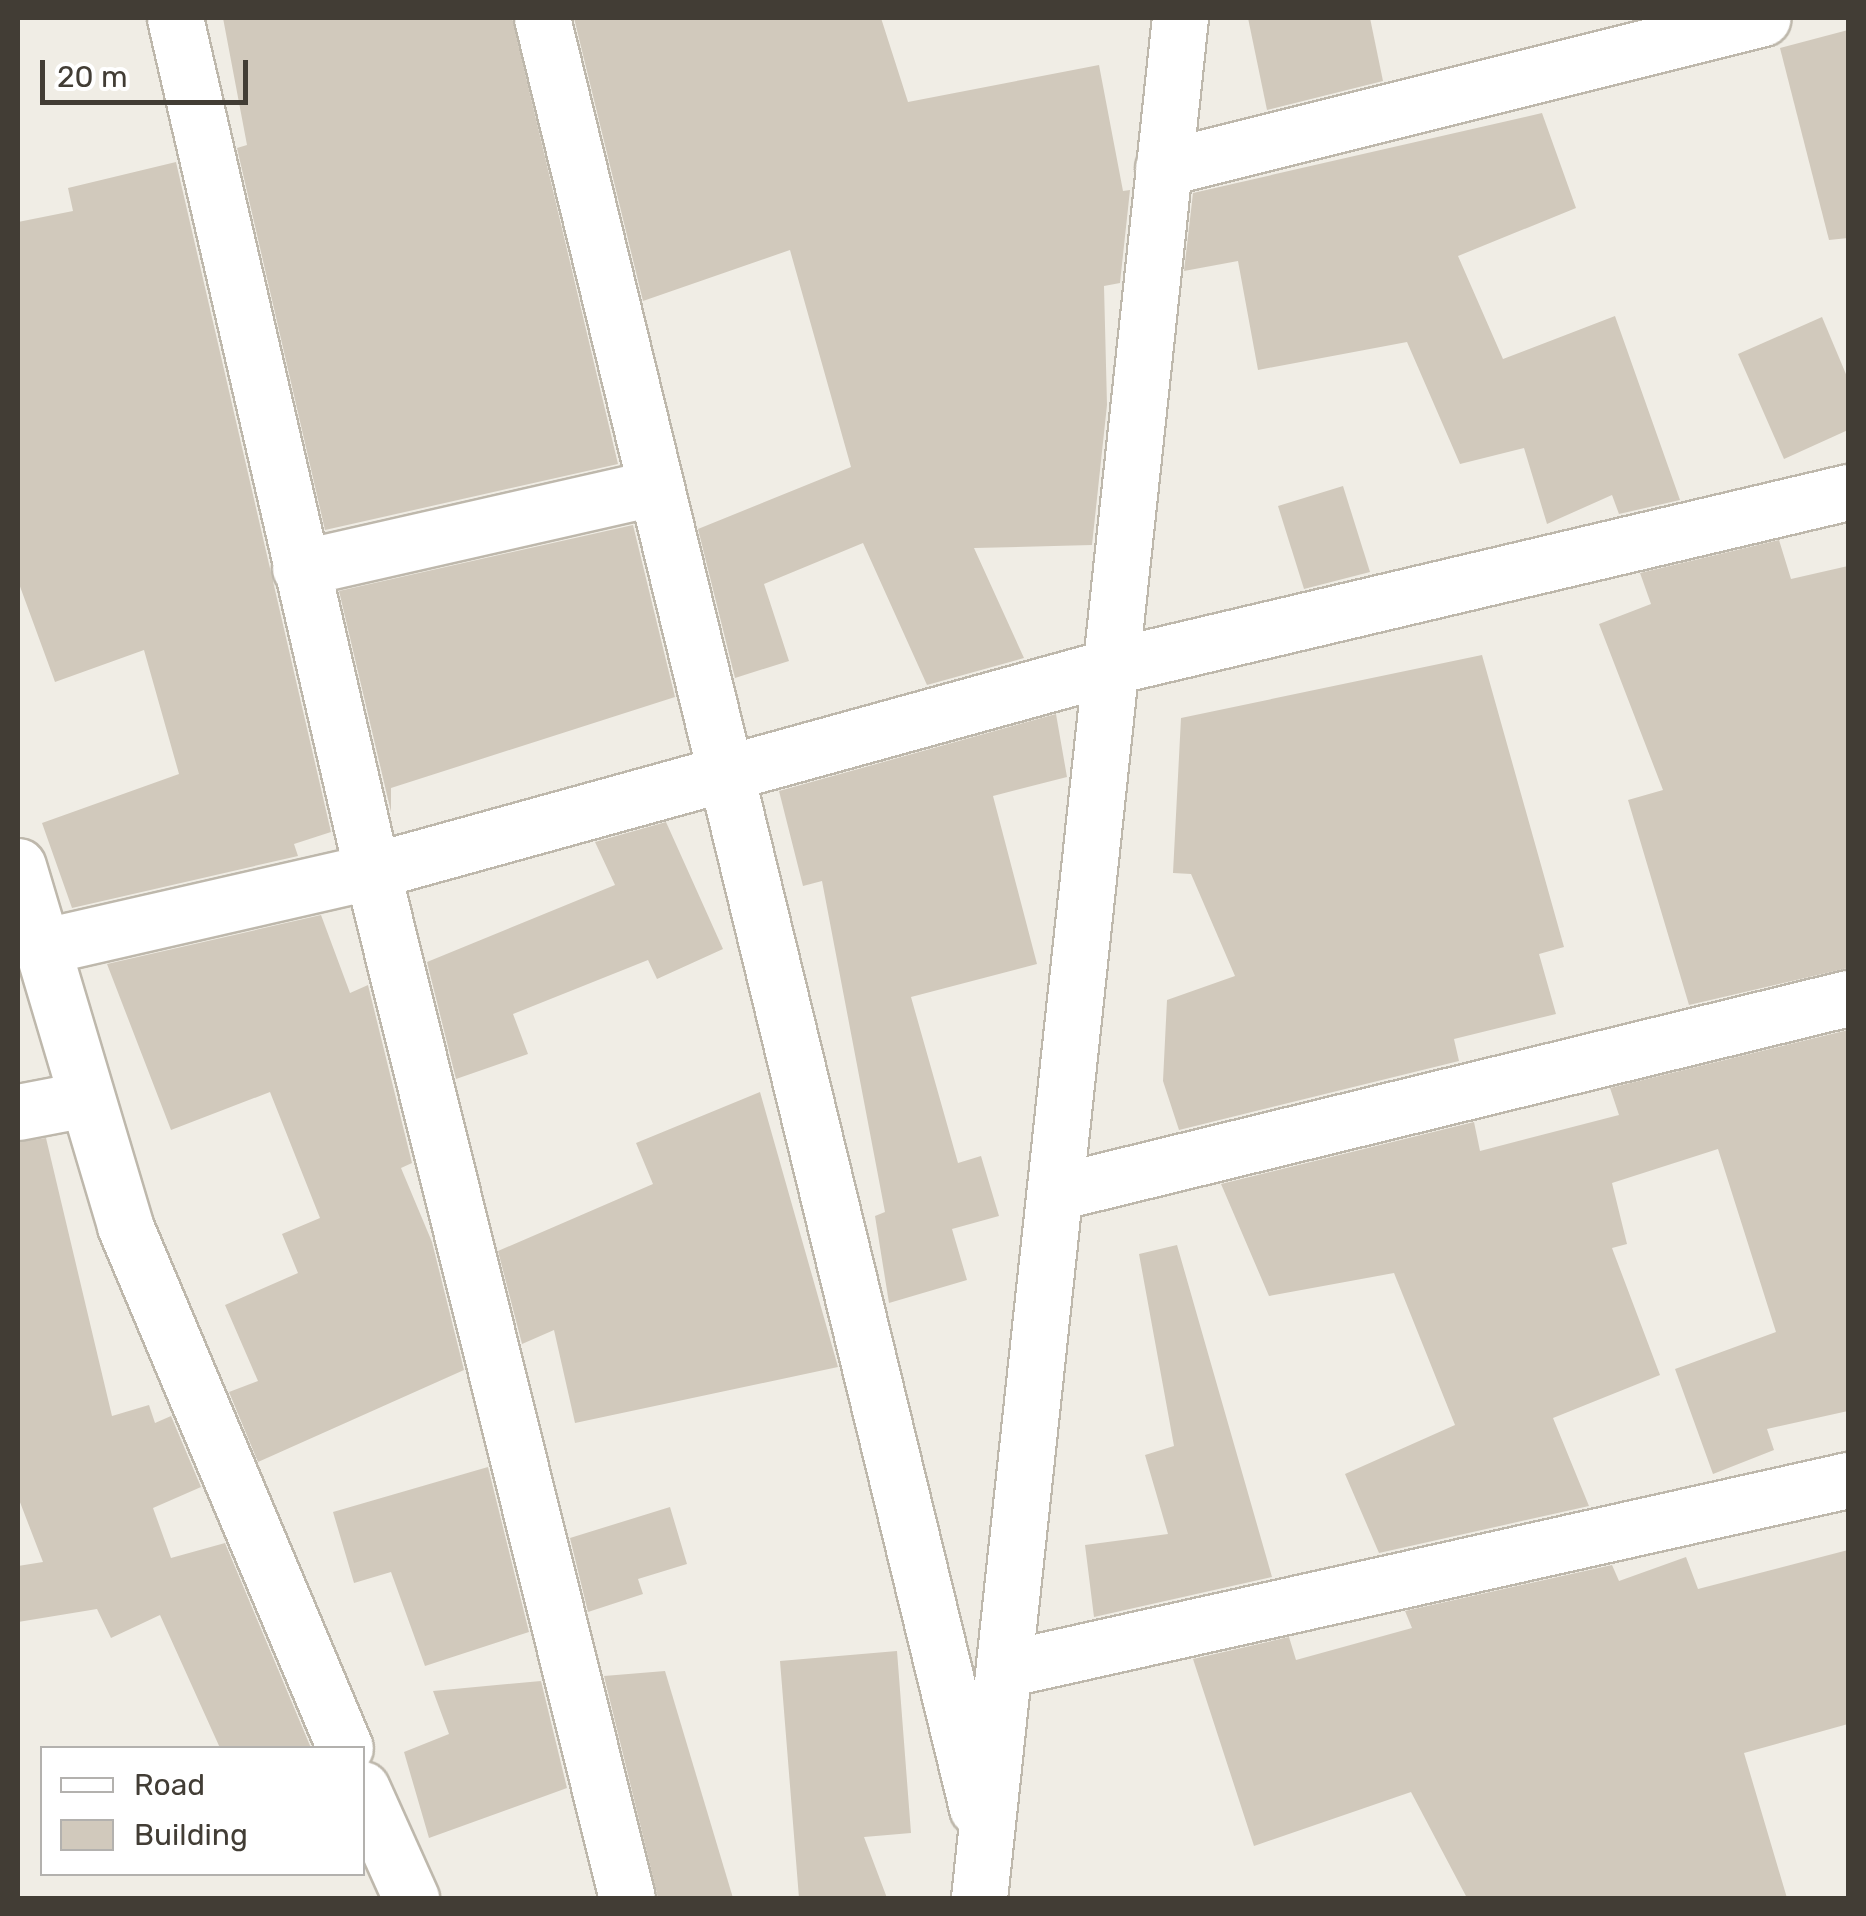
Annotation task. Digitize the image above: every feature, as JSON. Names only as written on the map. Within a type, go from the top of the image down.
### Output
[{"type":"street","points":[[175,18],[372,870],[627,1898]]},
{"type":"street","points":[[542,18],[649,489],[722,768],[986,1845]]},
{"type":"street","points":[[979,1898],[1114,666],[1180,18]]},
{"type":"street","points":[[1163,168],[1763,18]]},
{"type":"street","points":[[300,568],[649,489]]},
{"type":"street","points":[[29,937],[372,870],[722,768],[1114,666],[1848,492]]},
{"type":"street","points":[[18,866],[29,937],[86,1099],[125,1226],[344,1746]]},
{"type":"street","points":[[1057,1192],[1848,998]]},
{"type":"street","points":[[18,1112],[86,1099]]},
{"type":"street","points":[[1005,1669],[1848,1480]]},
{"type":"street","points":[[365,1796],[411,1898]]},
{"type":"building","points":[[223,18],[512,18],[618,464],[325,530],[237,148],[247,145]]},
{"type":"building","points":[[574,18],[881,18],[908,102],[1099,65],[1123,191],[1130,190],[1120,283],[1104,286],[1107,405],[1092,545],[974,548],[1024,658],[927,685],[863,543],[764,584],[789,661],[735,678],[698,529],[851,467],[790,250],[643,301]]},
{"type":"building","points":[[1248,18],[1370,18],[1383,81],[1267,110]]},
{"type":"building","points":[[1848,30],[1848,238],[1829,240],[1780,48]]},
{"type":"building","points":[[1542,113],[1576,208],[1458,256],[1503,359],[1615,316],[1680,500],[1619,514],[1612,495],[1547,524],[1524,448],[1460,464],[1407,342],[1258,370],[1238,261],[1184,271],[1193,193]]},
{"type":"building","points":[[176,162],[331,832],[294,844],[298,856],[72,908],[42,823],[179,774],[144,650],[55,682],[18,581],[18,222],[73,211],[68,188]]},
{"type":"building","points":[[1822,317],[1848,379],[1848,430],[1784,459],[1738,354]]},
{"type":"building","points":[[1343,486],[1370,572],[1304,589],[1278,506]]},
{"type":"building","points":[[633,525],[675,697],[391,788],[391,812],[339,591]]},
{"type":"building","points":[[1779,540],[1791,579],[1848,566],[1848,968],[1689,1005],[1628,800],[1663,790],[1599,624],[1651,604],[1640,573]]},
{"type":"building","points":[[1482,655],[1564,947],[1539,954],[1556,1014],[1454,1039],[1459,1061],[1179,1130],[1163,1081],[1167,1000],[1235,976],[1191,874],[1173,873],[1181,718]]},
{"type":"building","points":[[1056,714],[1067,777],[993,796],[1037,964],[911,997],[958,1163],[981,1156],[999,1216],[952,1229],[967,1280],[889,1303],[875,1216],[885,1212],[822,881],[803,886],[779,791]]},
{"type":"building","points":[[666,822],[723,949],[657,979],[648,960],[513,1014],[528,1054],[456,1079],[427,962],[615,885],[595,842]]},
{"type":"building","points":[[321,915],[350,993],[368,985],[412,1163],[401,1168],[432,1242],[464,1370],[258,1462],[229,1392],[258,1381],[225,1305],[298,1273],[282,1234],[320,1218],[270,1092],[171,1130],[107,964]]},
{"type":"building","points":[[1848,1030],[1848,1411],[1767,1429],[1774,1450],[1713,1474],[1675,1369],[1776,1332],[1718,1149],[1612,1183],[1627,1244],[1612,1248],[1660,1375],[1553,1418],[1589,1506],[1379,1553],[1345,1474],[1455,1425],[1394,1273],[1269,1296],[1221,1184],[1474,1122],[1480,1151],[1619,1115],[1610,1088]]},
{"type":"building","points":[[760,1092],[838,1367],[575,1423],[554,1330],[522,1344],[498,1251],[653,1184],[636,1143]]},
{"type":"building","points":[[46,1138],[112,1416],[149,1405],[155,1423],[171,1416],[201,1487],[153,1508],[171,1558],[225,1543],[310,1746],[219,1746],[160,1615],[111,1638],[97,1609],[18,1622],[18,1566],[43,1562],[18,1497],[18,1142]]},
{"type":"building","points":[[1177,1245],[1272,1577],[1094,1617],[1085,1545],[1168,1534],[1145,1455],[1174,1446],[1139,1254]]},
{"type":"building","points":[[488,1467],[529,1632],[425,1666],[391,1572],[354,1583],[333,1512]]},
{"type":"building","points":[[670,1507],[687,1564],[638,1579],[643,1594],[588,1612],[570,1538]]},
{"type":"building","points":[[1848,1550],[1848,1724],[1744,1753],[1787,1898],[1467,1898],[1411,1792],[1254,1846],[1193,1659],[1289,1637],[1296,1660],[1412,1628],[1405,1611],[1612,1565],[1619,1581],[1686,1557],[1698,1589]]},
{"type":"building","points":[[897,1651],[911,1833],[864,1837],[887,1898],[799,1898],[780,1661]]},
{"type":"building","points":[[665,1671],[733,1898],[658,1898],[604,1676]]},
{"type":"building","points":[[541,1681],[567,1788],[429,1838],[404,1752],[449,1734],[433,1691]]}]
